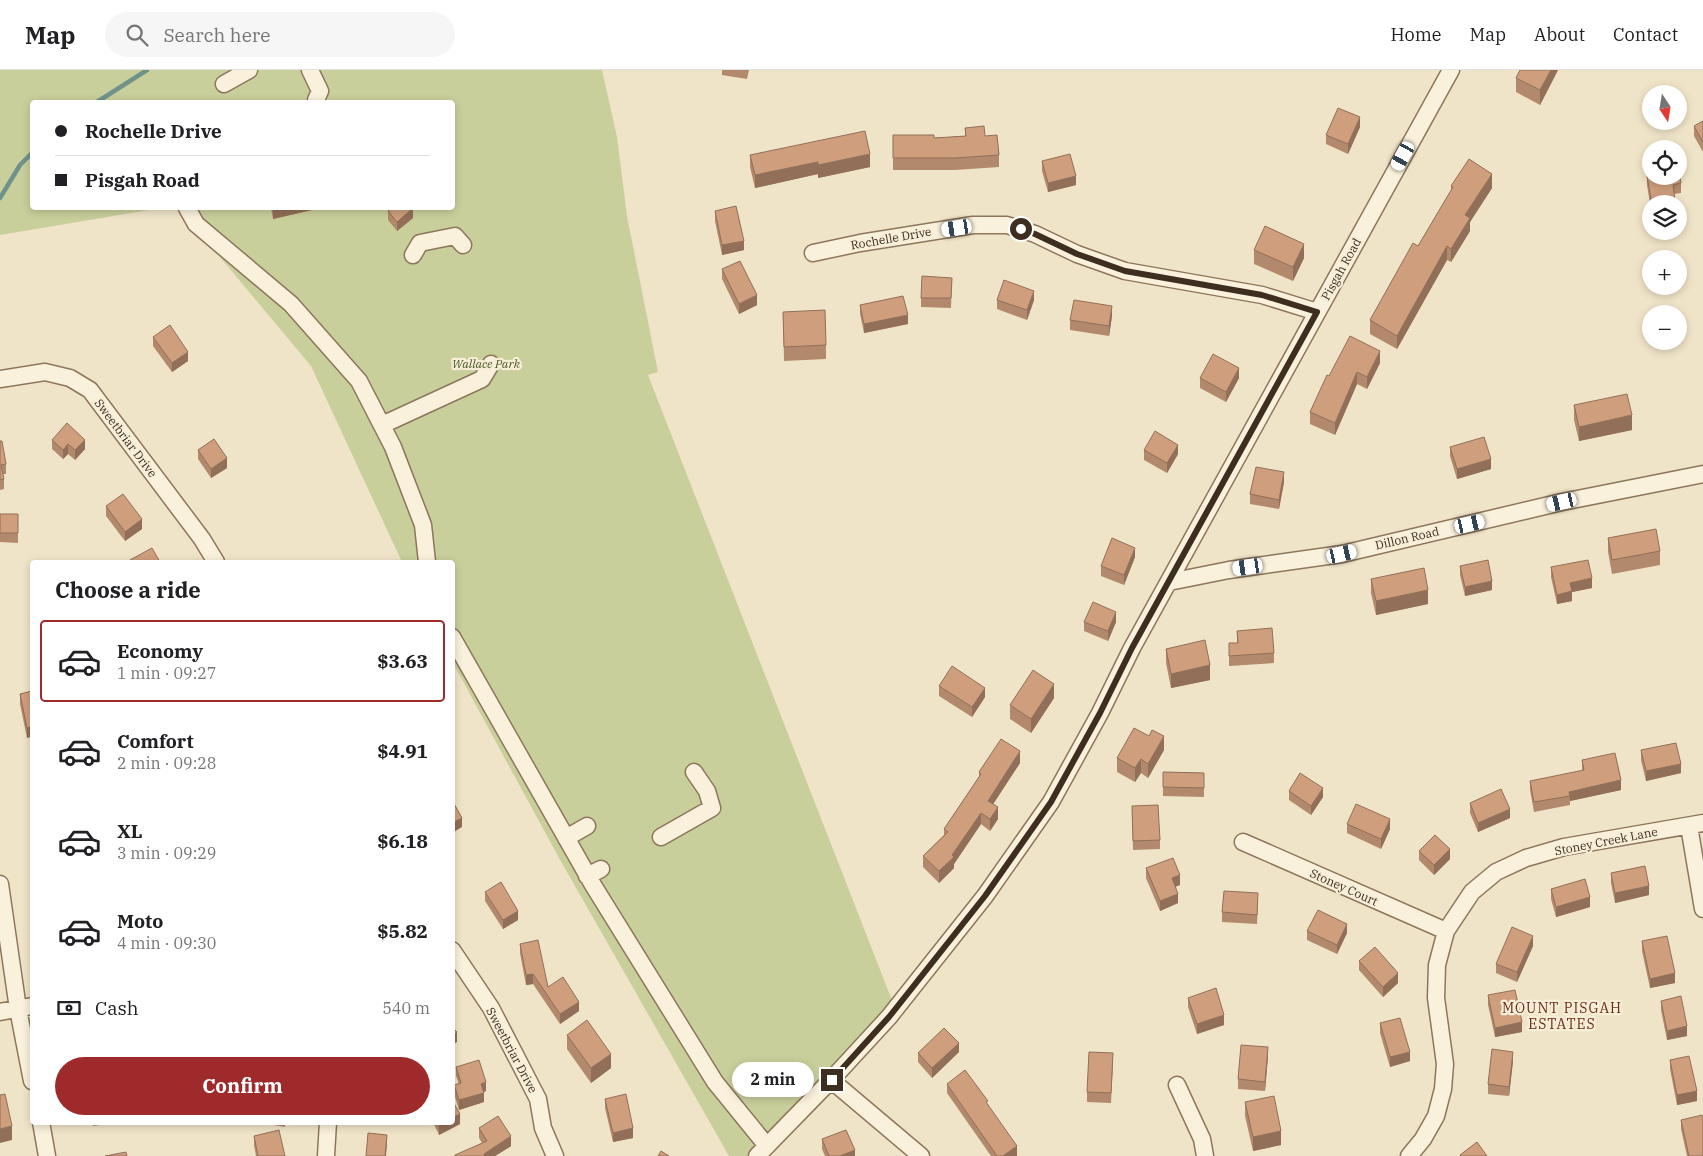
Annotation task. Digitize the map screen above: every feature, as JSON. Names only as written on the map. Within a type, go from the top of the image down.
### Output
[{"type":"street","points":[[224,84],[249,70]]},
{"type":"street","points":[[310,70],[320,91],[316,100]]},
{"type":"street","name":"Pisgah Road","points":[[762,1151],[832,1080],[889,1017],[979,904],[1051,802],[1100,713],[1132,648],[1451,70]]},
{"type":"street","points":[[188,210],[196,224],[291,304],[359,381],[393,447],[422,525],[427,560]]},
{"type":"street","name":"Rochelle Drive","points":[[813,253],[860,243],[973,225],[1007,225],[1035,234],[1077,254],[1125,271],[1262,295],[1317,312]]},
{"type":"street","points":[[413,255],[420,243],[455,236],[463,245]]},
{"type":"street","points":[[382,425],[482,378],[491,364]]},
{"type":"street","name":"Sweetbriar Drive","points":[[0,379],[45,372],[70,378],[90,390],[202,539],[215,560]]},
{"type":"street","name":"Dillon Road","points":[[1169,582],[1229,570],[1342,554],[1562,502],[1703,474]]},
{"type":"street","points":[[455,643],[566,838],[594,872],[715,1082],[762,1151]]},
{"type":"street","points":[[661,837],[712,808],[707,791],[694,772]]},
{"type":"street","points":[[1696,824],[1703,909]]},
{"type":"street","name":"Stoney Creek Lane","points":[[1409,1156],[1423,1139],[1436,1116],[1443,1089],[1445,1064],[1436,998],[1436,964],[1446,931],[1472,892],[1496,872],[1526,858],[1564,847],[1696,824]]},
{"type":"street","points":[[566,838],[587,826]]},
{"type":"street","name":"Stoney Court","points":[[1243,842],[1446,931]]},
{"type":"street","points":[[0,884],[26,1008],[30,1057]]},
{"type":"street","name":"Sweetbriar Drive","points":[[455,954],[491,1008],[538,1099],[543,1128],[555,1156]]},
{"type":"street","points":[[0,1012],[26,1008]]},
{"type":"street","points":[[832,1080],[920,1156]]},
{"type":"street","points":[[1177,1085],[1202,1139],[1205,1156]]},
{"type":"street","points":[[41,1125],[47,1156]]},
{"type":"street","points":[[326,1156],[328,1125]]},
{"type":"green space","name":"Wallace Park","points":[[0,70],[602,70],[617,137],[627,216],[658,372],[648,375],[895,1008],[757,1156],[729,1156],[559,858],[455,667],[455,560],[401,560],[311,366],[181,210],[455,210],[455,100],[30,100],[30,210],[149,210],[0,235]]},
{"type":"building","points":[[1520,70],[1551,70],[1540,90],[1516,78]]},
{"type":"building","points":[[1338,108],[1360,117],[1348,144],[1326,135]]},
{"type":"building","points":[[1703,121],[1703,142],[1694,126]]},
{"type":"building","points":[[984,126],[985,136],[997,135],[999,155],[955,158],[893,158],[893,135],[934,135],[934,138],[966,136],[965,128]]},
{"type":"building","points":[[865,131],[870,154],[755,175],[750,155]]},
{"type":"building","points":[[1070,154],[1076,176],[1048,183],[1042,161]]},
{"type":"building","points":[[1469,159],[1492,174],[1465,215],[1470,218],[1451,249],[1447,246],[1397,336],[1370,320],[1413,243],[1418,246],[1453,187],[1451,186]]},
{"type":"building","points":[[1649,185],[1673,185],[1674,195],[1650,195]]},
{"type":"building","points":[[736,206],[744,241],[722,245],[715,211]]},
{"type":"building","points":[[389,210],[411,210],[397,222],[388,211]]},
{"type":"building","points":[[1265,226],[1304,244],[1293,267],[1254,250]]},
{"type":"building","points":[[740,261],[757,295],[739,304],[722,269]]},
{"type":"building","points":[[922,276],[952,278],[951,298],[921,298]]},
{"type":"building","points":[[1004,280],[1034,291],[1027,310],[997,300]]},
{"type":"building","points":[[903,296],[908,315],[864,324],[860,305]]},
{"type":"building","points":[[1074,300],[1112,306],[1109,326],[1070,320]]},
{"type":"building","points":[[825,310],[826,345],[784,347],[783,312]]},
{"type":"building","points":[[170,325],[188,352],[172,363],[153,337]]},
{"type":"building","points":[[1350,336],[1380,351],[1367,377],[1357,372],[1335,423],[1310,412],[1327,375],[1329,376]]},
{"type":"building","points":[[1213,354],[1239,368],[1226,392],[1200,378]]},
{"type":"building","points":[[1627,394],[1632,415],[1579,427],[1574,405]]},
{"type":"building","points":[[67,423],[85,440],[75,450],[68,444],[63,450],[52,440]]},
{"type":"building","points":[[1155,431],[1178,445],[1167,463],[1144,450]]},
{"type":"building","points":[[1484,437],[1491,459],[1457,469],[1450,447]]},
{"type":"building","points":[[214,439],[227,458],[211,469],[198,450]]},
{"type":"building","points":[[0,441],[2,441],[6,464],[1,465],[4,479],[0,480]]},
{"type":"building","points":[[1256,467],[1284,472],[1279,500],[1250,494]]},
{"type":"building","points":[[123,494],[142,519],[125,532],[106,506]]},
{"type":"building","points":[[0,514],[18,514],[18,533],[0,533]]},
{"type":"building","points":[[1656,529],[1660,551],[1612,560],[1608,538]]},
{"type":"building","points":[[1112,538],[1135,548],[1124,575],[1101,566]]},
{"type":"building","points":[[152,548],[159,560],[130,560]]},
{"type":"building","points":[[1488,560],[1492,581],[1465,587],[1460,566]]},
{"type":"building","points":[[1588,560],[1592,578],[1570,583],[1572,591],[1557,595],[1551,567]]},
{"type":"building","points":[[1424,568],[1428,590],[1376,601],[1371,579]]},
{"type":"building","points":[[1093,602],[1116,612],[1108,631],[1084,622]]},
{"type":"building","points":[[1272,628],[1274,653],[1229,656],[1229,643],[1238,643],[1237,631]]},
{"type":"building","points":[[1205,640],[1210,665],[1171,674],[1166,649]]},
{"type":"building","points":[[952,666],[985,688],[972,707],[939,686]]},
{"type":"building","points":[[1033,670],[1054,684],[1031,719],[1010,705]]},
{"type":"building","points":[[30,692],[30,727],[27,728],[20,694]]},
{"type":"building","points":[[1134,728],[1149,736],[1152,730],[1164,736],[1148,764],[1141,759],[1135,768],[1117,758]]},
{"type":"building","points":[[1001,739],[1020,751],[988,801],[998,807],[990,819],[981,813],[952,855],[954,857],[939,871],[923,856],[948,832],[944,829],[981,774],[979,772]]},
{"type":"building","points":[[1676,743],[1681,764],[1646,771],[1641,750]]},
{"type":"building","points":[[1615,753],[1621,780],[1569,792],[1570,796],[1534,802],[1530,781],[1584,770],[1582,760]]},
{"type":"building","points":[[1163,772],[1204,773],[1204,788],[1163,787]]},
{"type":"building","points":[[1300,773],[1323,788],[1311,806],[1289,791]]},
{"type":"building","points":[[1501,789],[1510,809],[1478,823],[1470,803]]},
{"type":"building","points":[[1356,804],[1390,819],[1381,839],[1347,824]]},
{"type":"building","points":[[455,805],[462,818],[455,822]]},
{"type":"building","points":[[1158,805],[1160,840],[1133,841],[1132,806]]},
{"type":"building","points":[[1435,835],[1450,849],[1434,865],[1419,851]]},
{"type":"building","points":[[1173,858],[1180,875],[1172,878],[1178,894],[1160,901],[1146,868]]},
{"type":"building","points":[[1645,866],[1649,886],[1615,893],[1611,873]]},
{"type":"building","points":[[1585,879],[1590,897],[1556,907],[1551,889]]},
{"type":"building","points":[[501,882],[518,911],[503,920],[485,892]]},
{"type":"building","points":[[1224,891],[1258,893],[1257,915],[1222,912]]},
{"type":"building","points":[[1318,910],[1347,924],[1337,945],[1307,931]]},
{"type":"building","points":[[1512,927],[1533,936],[1517,972],[1496,964]]},
{"type":"building","points":[[1667,936],[1675,973],[1650,979],[1642,941]]},
{"type":"building","points":[[538,940],[548,987],[563,977],[579,1002],[560,1014],[533,974],[526,975],[520,944]]},
{"type":"building","points":[[1375,947],[1398,973],[1383,987],[1359,961]]},
{"type":"building","points":[[1216,988],[1224,1015],[1197,1024],[1188,998]]},
{"type":"building","points":[[1515,990],[1522,1022],[1495,1028],[1488,995]]},
{"type":"building","points":[[1681,996],[1687,1026],[1667,1031],[1661,1001]]},
{"type":"building","points":[[1400,1018],[1410,1052],[1390,1057],[1380,1023]]},
{"type":"building","points":[[587,1020],[611,1054],[591,1068],[567,1035]]},
{"type":"building","points":[[944,1028],[959,1043],[932,1068],[918,1053]]},
{"type":"building","points":[[1241,1045],[1268,1047],[1265,1082],[1238,1079]]},
{"type":"building","points":[[1492,1049],[1513,1052],[1509,1087],[1488,1084]]},
{"type":"building","points":[[1089,1052],[1113,1053],[1111,1093],[1087,1092]]},
{"type":"building","points":[[1689,1056],[1697,1091],[1677,1095],[1670,1060]]},
{"type":"building","points":[[479,1060],[486,1082],[481,1084],[484,1093],[459,1100],[455,1085],[461,1083],[456,1067]]},
{"type":"building","points":[[965,1070],[1017,1146],[1003,1156],[997,1156],[947,1084]]},
{"type":"building","points":[[5,1094],[12,1126],[0,1129],[0,1095]]},
{"type":"building","points":[[626,1094],[633,1128],[613,1133],[605,1099]]},
{"type":"building","points":[[1274,1096],[1281,1131],[1253,1137],[1245,1102]]},
{"type":"building","points":[[455,1105],[460,1114],[455,1116]]},
{"type":"building","points":[[1702,1115],[1703,1156],[1689,1156],[1681,1120]]},
{"type":"building","points":[[498,1116],[511,1136],[484,1154],[485,1156],[455,1156],[487,1141],[479,1128]]},
{"type":"building","points":[[279,1130],[285,1156],[258,1156],[254,1136]]},
{"type":"building","points":[[846,1130],[855,1150],[840,1156],[829,1156],[822,1139]]},
{"type":"building","points":[[368,1133],[387,1135],[385,1156],[366,1156]]},
{"type":"building","points":[[1477,1142],[1487,1156],[1460,1155]]},
{"type":"building","points":[[661,1151],[669,1156],[658,1156]]},
{"type":"building","points":[[126,1152],[127,1156],[105,1156]]},
{"type":"waterway","points":[[100,100],[147,70]]},
{"type":"waterway","points":[[0,198],[20,165],[30,155]]},
{"type":"district","name":"MOUNT PISGAH ESTATES","points":[[1562,1016]]},
{"type":"route","points":[[832,1080],[889,1017],[985,896],[1051,802],[1100,713],[1132,648],[1317,312],[1262,295],[1125,271],[1077,254],[1021,229]]}]
